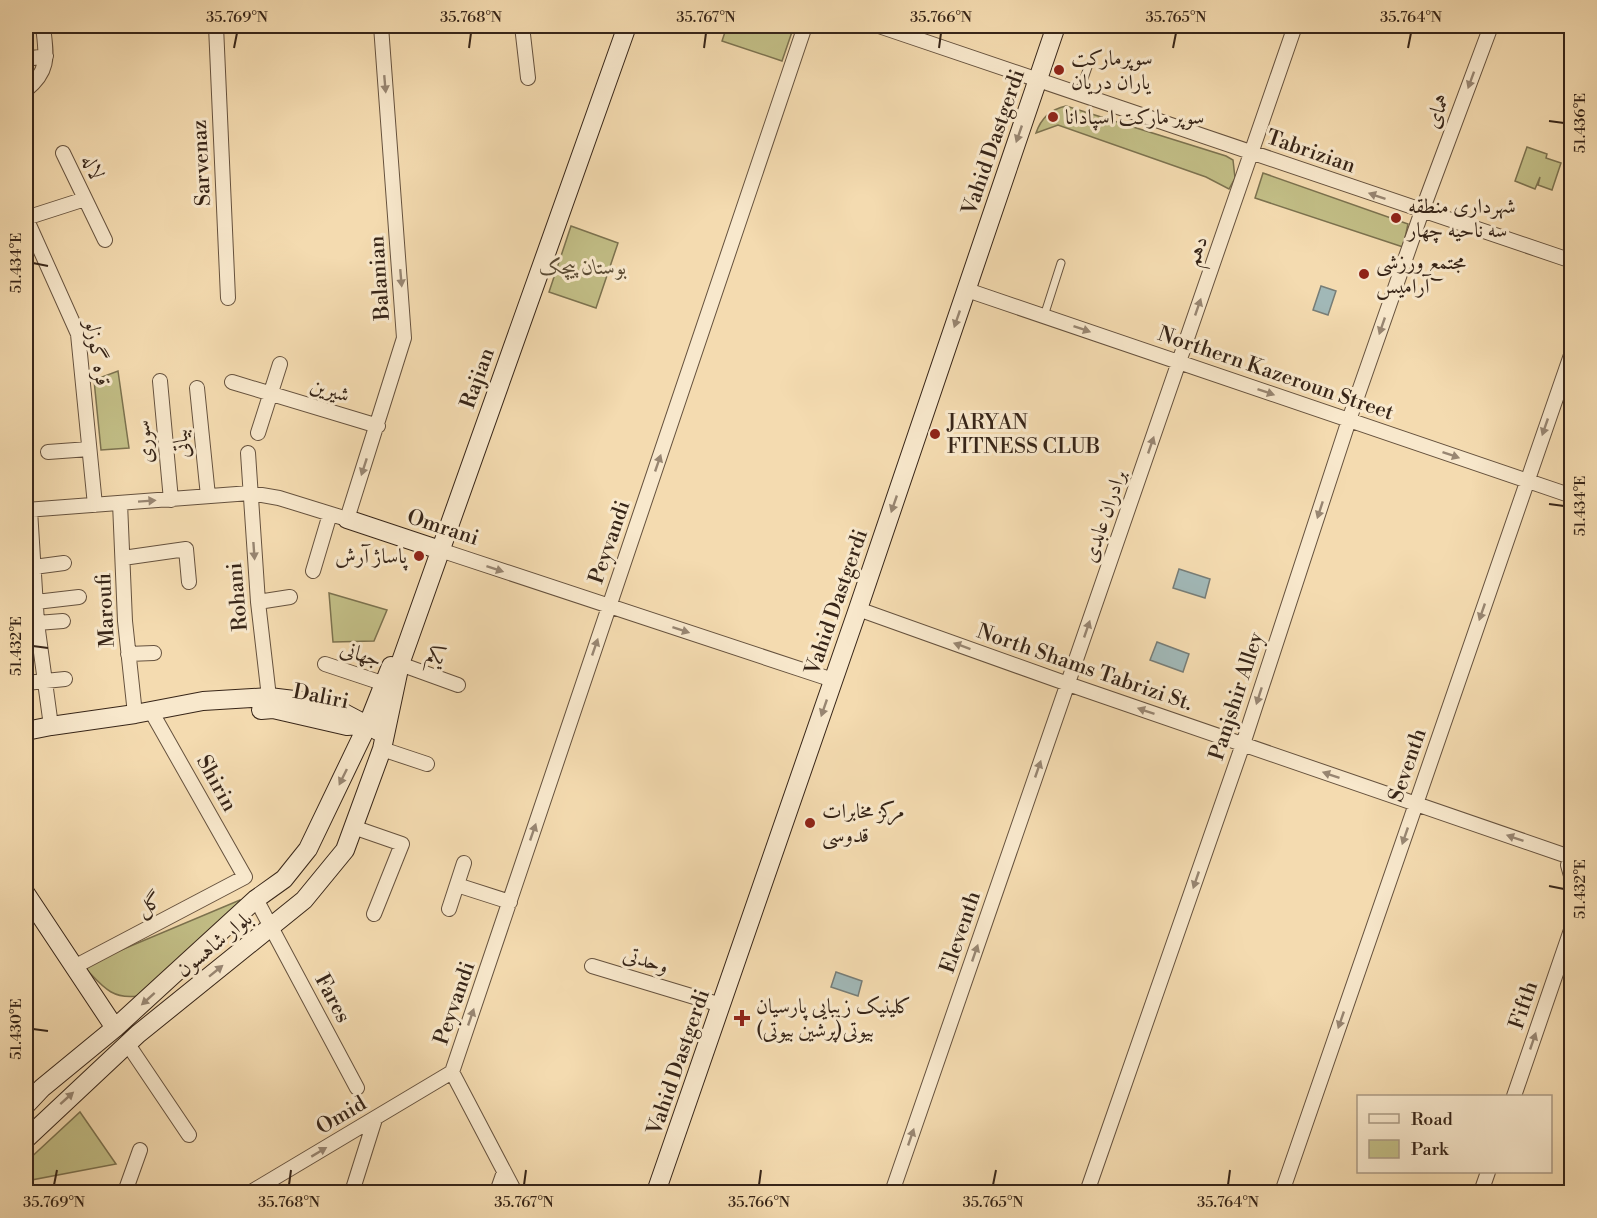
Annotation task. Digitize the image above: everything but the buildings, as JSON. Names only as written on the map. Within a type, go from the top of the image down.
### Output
[{"type":"main road","name":"Rajian","points":[[383,742],[400,664],[435,548],[615,26]]},
{"type":"main road","name":"Rajian","points":[[368,724],[385,684],[627,26]]},
{"type":"main road","name":"Vahid Dastgerdi","points":[[656,1192],[858,609],[1056,26]]},
{"type":"main road","name":"Omrani","points":[[338,517],[435,548]]},
{"type":"main road","name":"Daliri","points":[[26,742],[203,701],[269,698],[319,703],[368,724]]},
{"type":"main road","name":"Daliri","points":[[26,731],[148,715],[273,709],[347,726],[368,724]]},
{"type":"main road","points":[[368,724],[383,742]]},
{"type":"main road","name":"بلوار شاهسون","points":[[26,1105],[34,1090],[116,1028],[256,899],[284,879],[308,849],[368,724]]},
{"type":"main road","name":"بلوار شاهسون","points":[[26,1139],[128,1043],[304,900],[345,850],[383,742]]},
{"type":"main road","points":[[26,894],[116,1028]]},
{"type":"street","points":[[26,90],[37,81],[45,67],[43,26]]},
{"type":"street","name":"Sarvenaz","points":[[216,26],[228,298]]},
{"type":"street","name":"Balanian","points":[[313,571],[378,426],[404,338],[381,26]]},
{"type":"street","points":[[522,26],[528,78]]},
{"type":"street","name":"Peyvandi","points":[[452,1072],[805,26]]},
{"type":"street","name":"Tabrizian","points":[[879,26],[1572,261]]},
{"type":"street","name":"دهم","points":[[1179,362],[1295,26]]},
{"type":"street","name":"همای","points":[[1422,211],[1491,26]]},
{"type":"street","points":[[26,59],[46,56]]},
{"type":"street","name":"لاله","points":[[63,153],[105,240]]},
{"type":"street","name":"لاله","points":[[26,218],[85,199]]},
{"type":"street","name":"Panjshir Alley","points":[[1087,1192],[1243,744],[1349,420],[1422,211]]},
{"type":"street","name":"قره گوزلو","points":[[26,218],[78,334],[95,504]]},
{"type":"street","name":"Northern Kazeroun Street","points":[[967,290],[1572,496]]},
{"type":"street","name":"Seventh","points":[[1282,1192],[1572,352]]},
{"type":"street","name":"برادران عابدی","points":[[1068,684],[1179,362]]},
{"type":"street","points":[[258,433],[280,364]]},
{"type":"street","name":"سوری","points":[[160,381],[171,500]]},
{"type":"street","name":"شیرین","points":[[232,382],[378,426]]},
{"type":"street","name":"بیاتی","points":[[197,388],[208,496]]},
{"type":"street","points":[[48,452],[89,448]]},
{"type":"street","name":"Rohani","points":[[248,453],[258,602],[269,698]]},
{"type":"street","name":"Omrani","points":[[28,510],[250,493],[279,498],[338,517]]},
{"type":"street","name":"Maroufi","points":[[120,503],[128,654],[148,715]]},
{"type":"street","points":[[28,510],[37,623],[51,726]]},
{"type":"street","name":"Omrani","points":[[435,548],[833,680]]},
{"type":"street","points":[[123,558],[186,549],[189,582]]},
{"type":"street","points":[[34,567],[64,563]]},
{"type":"street","points":[[36,602],[79,597]]},
{"type":"street","points":[[258,602],[290,597]]},
{"type":"street","name":"North Shams Tabrizi St.","points":[[858,609],[1068,684],[1571,856]]},
{"type":"street","points":[[37,623],[63,621]]},
{"type":"street","points":[[128,654],[154,653]]},
{"type":"street","name":"جهانی","points":[[325,664],[385,684]]},
{"type":"street","name":"یکم","points":[[400,664],[458,685]]},
{"type":"street","points":[[26,683],[65,679]]},
{"type":"street","name":"Eleventh","points":[[892,1192],[1068,684]]},
{"type":"street","name":"Shirin","points":[[148,715],[245,877]]},
{"type":"street","points":[[383,742],[427,764]]},
{"type":"street","points":[[354,827],[402,844],[374,914]]},
{"type":"street","points":[[1571,856],[1569,865],[1572,879]]},
{"type":"street","points":[[449,909],[464,862]]},
{"type":"street","name":"گل","points":[[74,967],[245,877]]},
{"type":"street","points":[[457,885],[510,902]]},
{"type":"street","name":"Fares","points":[[256,899],[357,1088]]},
{"type":"street","name":"Fifth","points":[[1514,1095],[1572,927]]},
{"type":"street","name":"وحدتی","points":[[592,966],[722,1005]]},
{"type":"street","points":[[128,1043],[189,1135]]},
{"type":"street","points":[[452,1072],[515,1192]]},
{"type":"street","name":"Omid","points":[[251,1192],[452,1072]]},
{"type":"street","points":[[352,1192],[375,1119]]},
{"type":"street","points":[[125,1192],[140,1150]]},
{"type":"street","points":[[497,1192],[504,1172]]},
{"type":"street","points":[[1481,1192],[1488,1173]]},
{"type":"lane","points":[[1079,93],[1089,64]]},
{"type":"lane","points":[[1044,316],[1061,263]]},
{"type":"green space","points":[[727,26],[794,26],[782,61],[722,41]]},
{"type":"green space","points":[[1066,106],[1226,156],[1233,160],[1235,178],[1229,189],[1206,177],[1058,125],[1036,133],[1048,115]]},
{"type":"green space","points":[[1527,147],[1547,154],[1546,158],[1561,163],[1552,190],[1538,185],[1540,177],[1535,189],[1515,181]]},
{"type":"green space","points":[[1263,173],[1408,224],[1403,247],[1255,198]]},
{"type":"green space","name":"بوستان پیچک","points":[[571,226],[618,243],[596,308],[549,292]]},
{"type":"green space","points":[[118,371],[129,448],[101,450],[94,380]]},
{"type":"green space","points":[[329,593],[387,610],[374,641],[333,642]]},
{"type":"green space","points":[[240,900],[243,907],[138,996],[128,997],[113,993],[83,966]]},
{"type":"green space","points":[[80,1112],[116,1164],[26,1181],[26,1162]]},
{"type":"water","points":[[1321,286],[1336,291],[1328,315],[1313,310]]},
{"type":"water","points":[[1179,569],[1210,579],[1205,598],[1173,588]]},
{"type":"water","points":[[1157,642],[1189,654],[1183,672],[1150,660]]},
{"type":"water","points":[[836,972],[862,981],[858,996],[831,987]]},
{"type":"place","name":"سوپرمارکت یاران دریان","points":[[1059,70]]},
{"type":"place","name":"سوپر مارکت اسپادانا","points":[[1053,117]]},
{"type":"place","name":"شهرداری منطقه سه ناحیه چهار","points":[[1396,218]]},
{"type":"place","name":"مجتمع ورزشی آرامیس","points":[[1364,274]]},
{"type":"place","name":"JARYAN FITNESS CLUB","points":[[935,434]]},
{"type":"place","name":"پاساژ آرش","points":[[419,556]]},
{"type":"place","name":"مرکز مخابرات قدوسی","points":[[810,823]]},
{"type":"place","name":"کلینیک زیبایی پارسیان بیوتی(پرشین بیوتی)","points":[[742,1018]]}]
